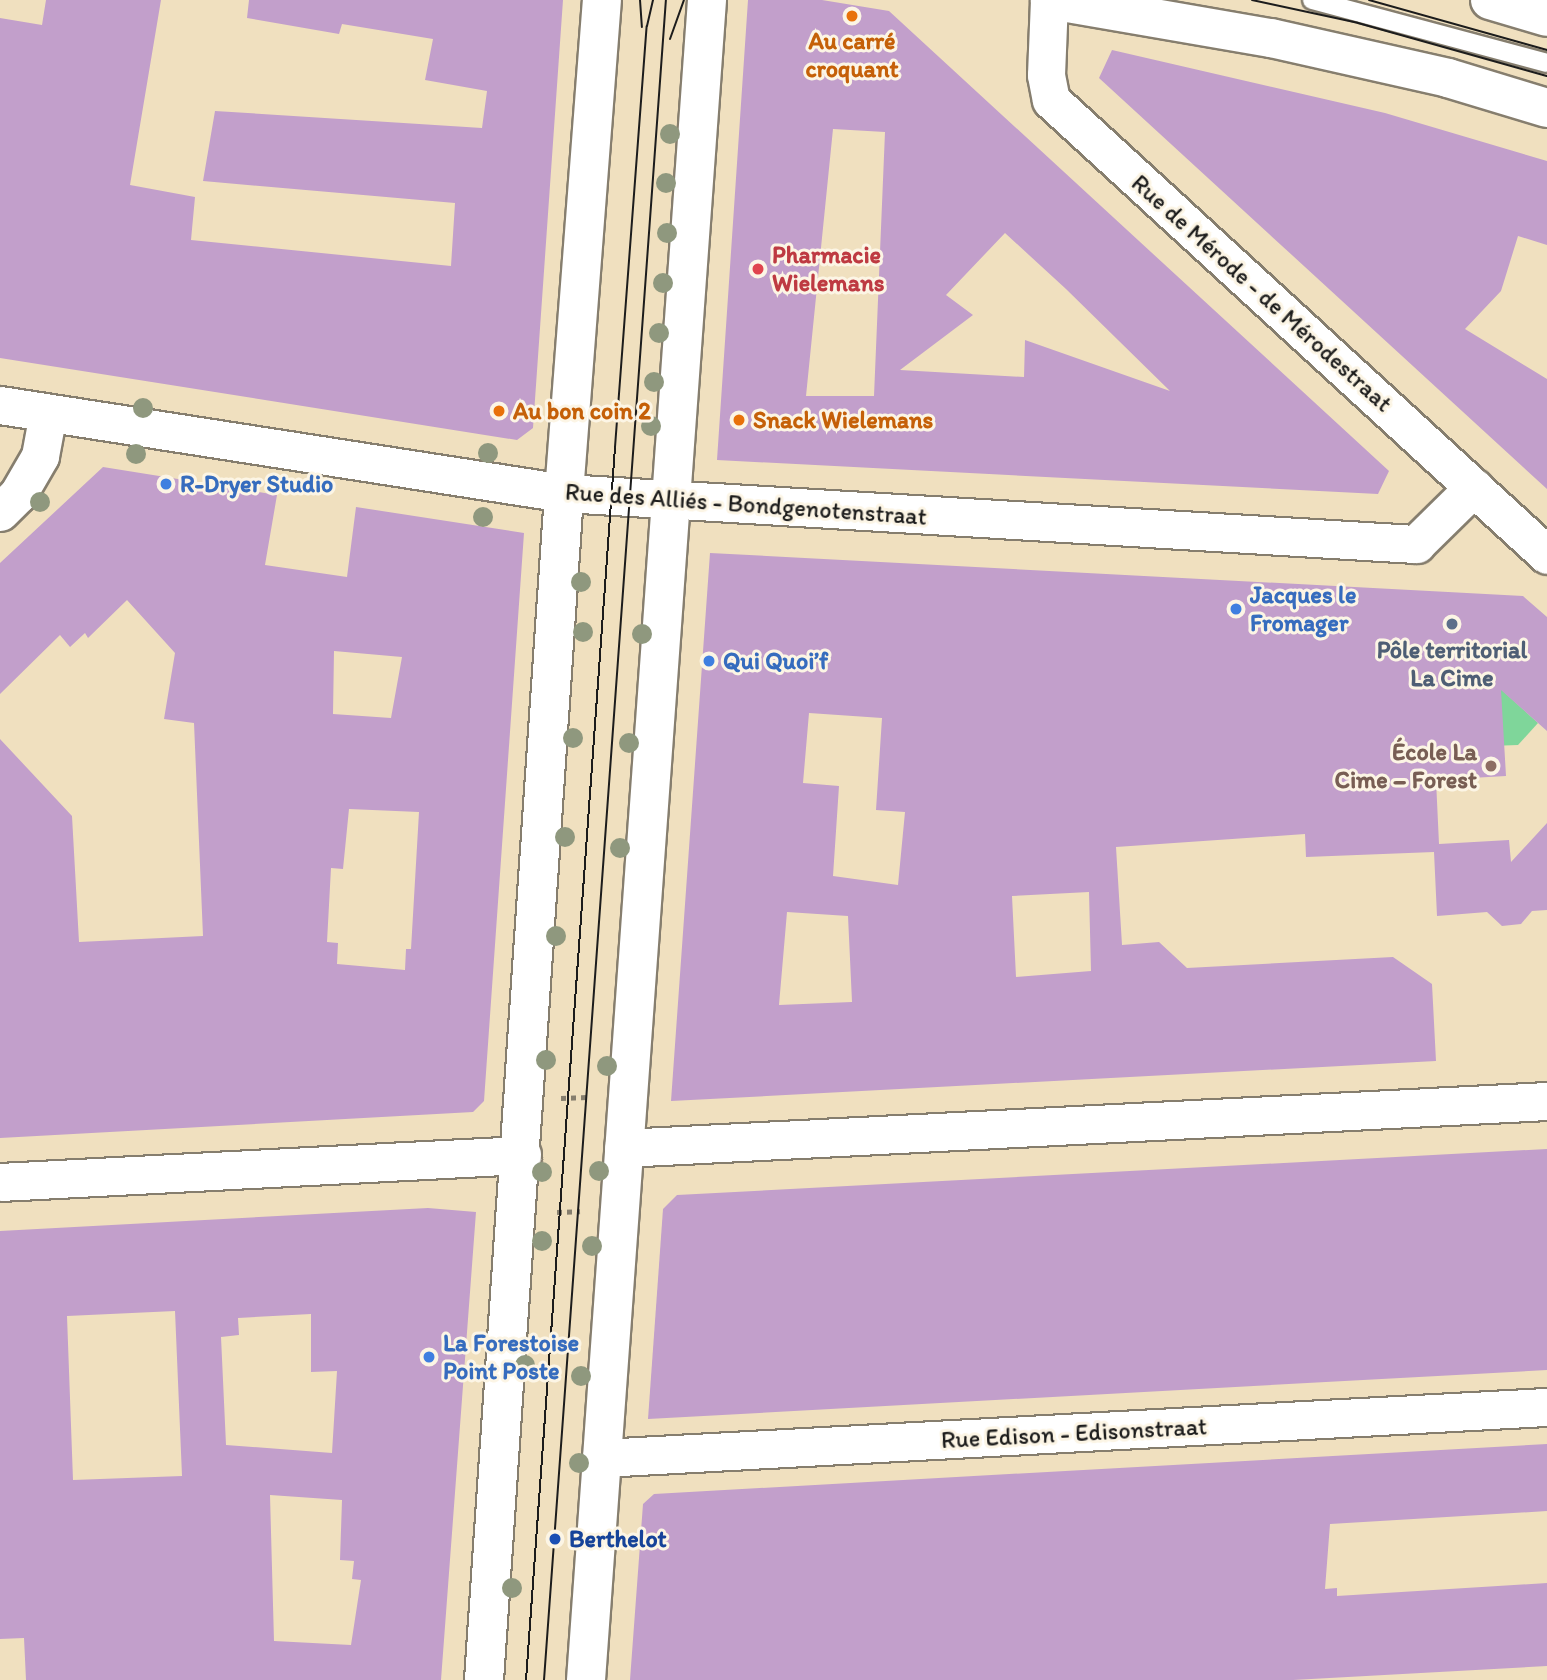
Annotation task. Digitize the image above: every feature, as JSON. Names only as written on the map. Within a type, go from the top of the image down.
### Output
[{"type":"main road","points":[[484,1680],[526,1100],[564,493],[603,0]]},
{"type":"main road","points":[[586,1680],[618,1209],[673,503],[707,0]]},
{"type":"main road","points":[[1050,0],[1284,41],[1448,78],[1547,108]]},
{"type":"main road","points":[[1490,0],[1547,17]]},
{"type":"street","name":"Rue de Mérode - de Mérodestraat","points":[[1050,0],[1046,75],[1051,100],[1547,555]]},
{"type":"street","name":"Rue des Alliés - Bondgenotenstraat","points":[[0,405],[564,493],[673,503],[1416,544],[1474,487]]},
{"type":"street","points":[[0,512],[18,494],[40,456],[48,413]]},
{"type":"street","points":[[623,1148],[1547,1101]]},
{"type":"street","points":[[0,1182],[522,1155]]},
{"type":"street","name":"Rue Edison - Edisonstraat","points":[[601,1458],[1547,1407]]},
{"type":"lane","points":[[1311,0],[1547,63]]},
{"type":"path","points":[[526,1100],[627,1095]]},
{"type":"path","points":[[518,1214],[618,1209]]},
{"type":"green space","points":[[1483,673],[1538,723],[1518,745],[1462,747]]},
{"type":"building","points":[[46,0],[161,0],[130,185],[195,197],[191,240],[451,266],[455,203],[203,181],[215,111],[482,128],[487,91],[425,80],[433,39],[342,24],[339,34],[247,18],[249,0],[563,0],[533,428],[517,440],[0,358],[0,18],[42,25]]},
{"type":"building","points":[[748,0],[822,0],[889,11],[1389,471],[1378,494],[717,460]],"holes":[[[833,129],[885,132],[874,396],[806,396]],[[1005,233],[1066,289],[1170,391],[1025,340],[1024,377],[900,370],[973,315],[946,295]]]},
{"type":"building","points":[[1112,50],[1385,113],[1547,161],[1547,245],[1518,236],[1501,291],[1465,329],[1547,379],[1547,489],[1099,78]]},
{"type":"building","points":[[103,467],[277,495],[265,565],[347,577],[356,507],[524,533],[484,1101],[473,1112],[0,1138],[0,739],[72,816],[79,942],[203,936],[194,723],[164,719],[175,653],[127,600],[88,638],[85,633],[70,647],[60,635],[0,694],[0,563]],"holes":[[[334,651],[402,657],[391,718],[333,714]],[[349,809],[419,812],[411,949],[406,949],[405,970],[337,964],[338,943],[327,942],[331,868],[343,869]]]},
{"type":"building","points":[[710,553],[1523,596],[1547,617],[1547,731],[1501,690],[1506,776],[1436,780],[1439,844],[1509,840],[1511,862],[1547,823],[1547,910],[1532,911],[1521,924],[1502,926],[1487,912],[1437,916],[1434,852],[1306,857],[1305,834],[1116,847],[1122,945],[1159,942],[1187,968],[1393,957],[1432,984],[1436,1061],[671,1101]],"holes":[[[809,713],[882,718],[876,810],[905,812],[898,885],[833,876],[839,786],[803,783]],[[1089,892],[1091,971],[1016,977],[1012,896]],[[787,912],[848,916],[852,1002],[779,1005]]]},
{"type":"building","points":[[1547,1149],[1547,1370],[648,1419],[663,1209],[677,1195]]},
{"type":"building","points":[[428,1208],[476,1212],[441,1680],[26,1680],[24,1638],[0,1639],[0,1231]],"holes":[[[175,1311],[182,1476],[73,1480],[67,1316]],[[311,1314],[311,1372],[337,1371],[332,1453],[226,1445],[221,1337],[239,1335],[238,1318]],[[270,1495],[342,1500],[340,1560],[354,1561],[352,1579],[361,1580],[351,1645],[274,1641]]]},
{"type":"building","points":[[1547,1444],[1547,1511],[1330,1524],[1325,1589],[1337,1588],[1337,1596],[1547,1583],[1547,1666],[1293,1680],[630,1680],[643,1504],[654,1494]]},
{"type":"tram line","points":[[640,0],[642,27]]},
{"type":"tram line","points":[[526,1680],[615,447],[647,26],[653,0]]},
{"type":"tram line","points":[[544,1680],[666,0]]},
{"type":"tram line","points":[[670,39],[684,0]]},
{"type":"tram line","points":[[1252,0],[1358,23],[1547,76]]},
{"type":"tram line","points":[[1369,0],[1547,50]]},
{"type":"place","name":"Au carré croquant","points":[[852,16]]},
{"type":"place","name":"Pharmacie Wielemans","points":[[758,269]]},
{"type":"place","name":"Au bon coin 2","points":[[499,411]]},
{"type":"place","name":"Snack Wielemans","points":[[739,420]]},
{"type":"place","name":"R-Dryer Studio","points":[[166,484]]},
{"type":"place","name":"Jacques le Fromager","points":[[1236,609]]},
{"type":"place","name":"Pôle territorial La Cime","points":[[1452,624]]},
{"type":"place","name":"Qui Quoi’f","points":[[709,661]]},
{"type":"place","name":"École La Cime – Forest","points":[[1491,766]]},
{"type":"place","name":"La Forestoise Point Poste","points":[[429,1357]]},
{"type":"place","name":"Berthelot","points":[[555,1539]]}]
